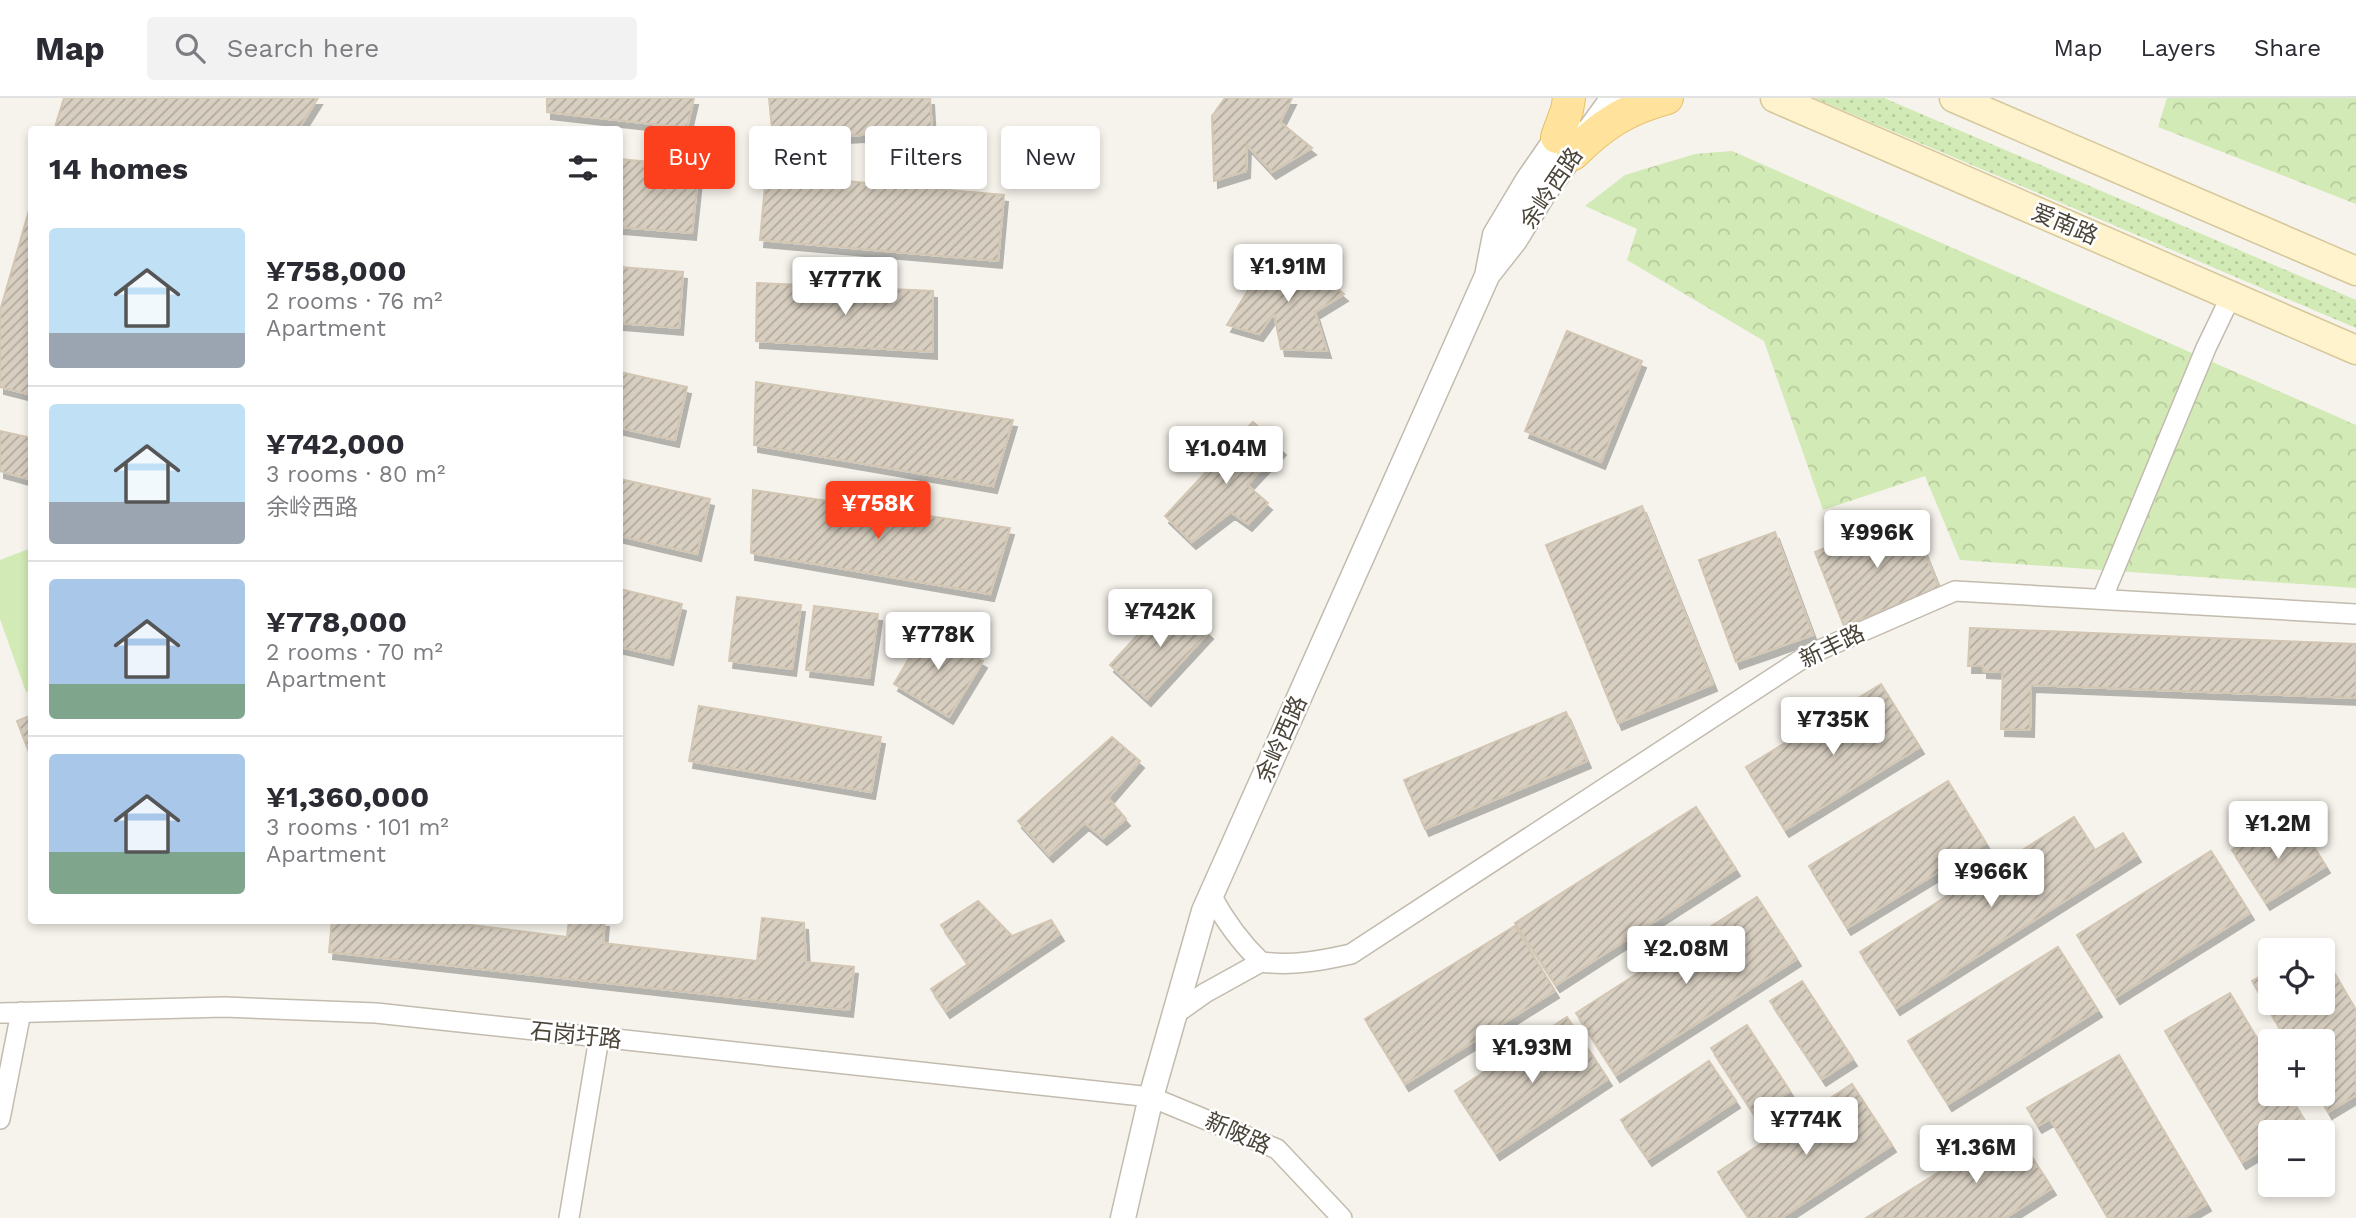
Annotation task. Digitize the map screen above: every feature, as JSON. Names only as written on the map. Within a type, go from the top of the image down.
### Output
[{"type":"main road","points":[[1569,98],[1565,146],[1625,113],[1667,98]]},
{"type":"main road","name":"爱南路","points":[[1775,98],[2356,350]]},
{"type":"main road","points":[[1954,98],[2356,271]]},
{"type":"street","name":"余岭西路","points":[[1122,1218],[1150,1097],[1204,911],[1487,276],[1516,240],[1544,193],[1584,98]]},
{"type":"street","name":"余岭西路","points":[[1565,146],[1613,98]]},
{"type":"street","points":[[2102,599],[2206,348],[2231,296]]},
{"type":"street","name":"新丰路","points":[[1262,962],[1304,964],[1351,954],[1808,655],[1955,591],[2356,614]]},
{"type":"street","points":[[1174,1015],[1205,993],[1262,962],[1243,944],[1211,895]]},
{"type":"street","name":"石岗圩路","points":[[0,1013],[224,1007],[376,1013],[1150,1097]]},
{"type":"street","points":[[0,1119],[21,1012]]},
{"type":"street","points":[[569,1218],[599,1038]]},
{"type":"street","name":"新陂路","points":[[1150,1097],[1277,1149],[1342,1218]]},
{"type":"green space","points":[[1814,98],[1884,98],[2356,300],[2356,328]]},
{"type":"green space","points":[[2167,98],[2356,98],[2356,204],[2158,127]]},
{"type":"green space","points":[[1732,151],[2356,425],[2356,588],[1960,560],[1925,476],[1823,510],[1764,341],[1627,260],[1637,229],[1585,206],[1625,175],[1695,154]]},
{"type":"green space","points":[[28,549],[26,692],[0,619],[0,560]]},
{"type":"building","points":[[64,98],[318,98],[300,126],[55,126]]},
{"type":"building","points":[[547,98],[694,98],[687,126],[547,112]]},
{"type":"building","points":[[769,98],[930,98],[932,126],[865,126],[865,135],[851,136],[851,126],[772,126]]},
{"type":"building","points":[[1225,98],[1292,98],[1280,122],[1312,148],[1272,172],[1247,145],[1246,171],[1214,181],[1212,116]]},
{"type":"building","points":[[623,159],[644,161],[644,189],[697,189],[692,233],[623,227]]},
{"type":"building","points":[[851,182],[865,183],[865,189],[936,189],[1004,195],[998,261],[760,240],[765,189],[851,189]]},
{"type":"building","points":[[28,214],[28,394],[0,387],[0,311]]},
{"type":"building","points":[[1298,255],[1344,294],[1315,312],[1327,351],[1281,349],[1274,313],[1259,334],[1227,325],[1261,269]]},
{"type":"building","points":[[623,267],[683,272],[679,328],[623,323]]},
{"type":"building","points":[[757,283],[933,291],[933,352],[756,341]]},
{"type":"building","points":[[1567,331],[1642,361],[1601,462],[1525,431]]},
{"type":"building","points":[[623,373],[687,387],[675,440],[623,429]]},
{"type":"building","points":[[756,382],[1013,420],[993,486],[754,445]]},
{"type":"building","points":[[1253,422],[1282,448],[1247,485],[1268,503],[1248,524],[1231,512],[1192,542],[1165,516]]},
{"type":"building","points":[[0,431],[28,437],[28,479],[0,471]]},
{"type":"building","points":[[623,480],[710,499],[697,554],[623,537]]},
{"type":"building","points":[[753,490],[1010,528],[990,594],[751,553]]},
{"type":"building","points":[[1642,506],[1713,684],[1618,723],[1546,545]]},
{"type":"building","points":[[1909,514],[1939,588],[1844,626],[1815,552]]},
{"type":"building","points":[[1775,532],[1813,635],[1736,662],[1699,560]]},
{"type":"building","points":[[623,590],[682,604],[669,658],[623,648]]},
{"type":"building","points":[[737,597],[801,605],[792,669],[729,661]]},
{"type":"building","points":[[1172,598],[1209,632],[1147,699],[1110,665]]},
{"type":"building","points":[[814,606],[878,614],[869,678],[806,670]]},
{"type":"building","points":[[927,628],[983,661],[949,717],[894,684]]},
{"type":"building","points":[[1970,628],[2356,644],[2356,698],[2031,685],[2030,730],[2001,729],[2003,672],[1983,671],[1983,666],[1968,666]]},
{"type":"building","points":[[1881,684],[1920,747],[1785,830],[1746,767]]},
{"type":"building","points":[[699,706],[881,737],[871,792],[689,761]]},
{"type":"building","points":[[1566,712],[1587,761],[1425,829],[1404,780]]},
{"type":"building","points":[[28,717],[28,750],[17,721]]},
{"type":"building","points":[[1112,737],[1140,761],[1108,798],[1126,819],[1103,838],[1085,823],[1049,855],[1018,821]]},
{"type":"building","points":[[1948,781],[1986,843],[1847,928],[1809,866]]},
{"type":"building","points":[[1696,807],[1736,869],[1556,985],[1515,923]]},
{"type":"building","points":[[2074,817],[2095,850],[2123,833],[2137,855],[1896,1008],[1860,952],[1975,878],[1972,874],[2006,852],[2010,858]]},
{"type":"building","points":[[2270,826],[2280,842],[2302,828],[2326,866],[2266,903],[2232,850]]},
{"type":"building","points":[[2211,851],[2250,913],[2116,997],[2077,935]]},
{"type":"building","points":[[1757,897],[1797,959],[1616,1075],[1576,1013]]},
{"type":"building","points":[[978,901],[1012,936],[1051,920],[1060,934],[946,1011],[931,989],[968,964],[941,925]]},
{"type":"building","points":[[762,918],[804,923],[806,962],[854,967],[849,1010],[329,952],[332,924],[463,924],[567,937],[569,924],[605,924],[603,943],[757,961]]},
{"type":"building","points":[[1515,926],[1555,991],[1405,1084],[1365,1019]]},
{"type":"building","points":[[2058,947],[2098,1010],[1948,1104],[1908,1041]]},
{"type":"building","points":[[2335,974],[2356,1010],[2356,1095],[2328,1112],[2325,1106],[2335,1106],[2335,1029],[2280,1029],[2272,1015],[2335,1015]]},
{"type":"building","points":[[2258,978],[2258,991],[2252,981]]},
{"type":"building","points":[[1802,981],[1853,1059],[1822,1079],[1770,1001]]},
{"type":"building","points":[[2230,993],[2258,1040],[2258,1106],[2296,1106],[2305,1120],[2258,1120],[2258,1152],[2242,1162],[2165,1031]]},
{"type":"building","points":[[1567,1017],[1608,1079],[1496,1153],[1455,1091]]},
{"type":"building","points":[[1747,1025],[1790,1091],[1754,1114],[1711,1048]]},
{"type":"building","points":[[2119,1055],[2207,1204],[2183,1218],[2108,1218],[2050,1119],[2038,1126],[2027,1108]]},
{"type":"building","points":[[1709,1061],[1736,1101],[1648,1159],[1621,1120]]},
{"type":"building","points":[[1852,1084],[1892,1145],[1781,1218],[1749,1218],[1718,1172]]},
{"type":"building","points":[[2012,1126],[2052,1188],[2005,1218],[1866,1218]]}]
